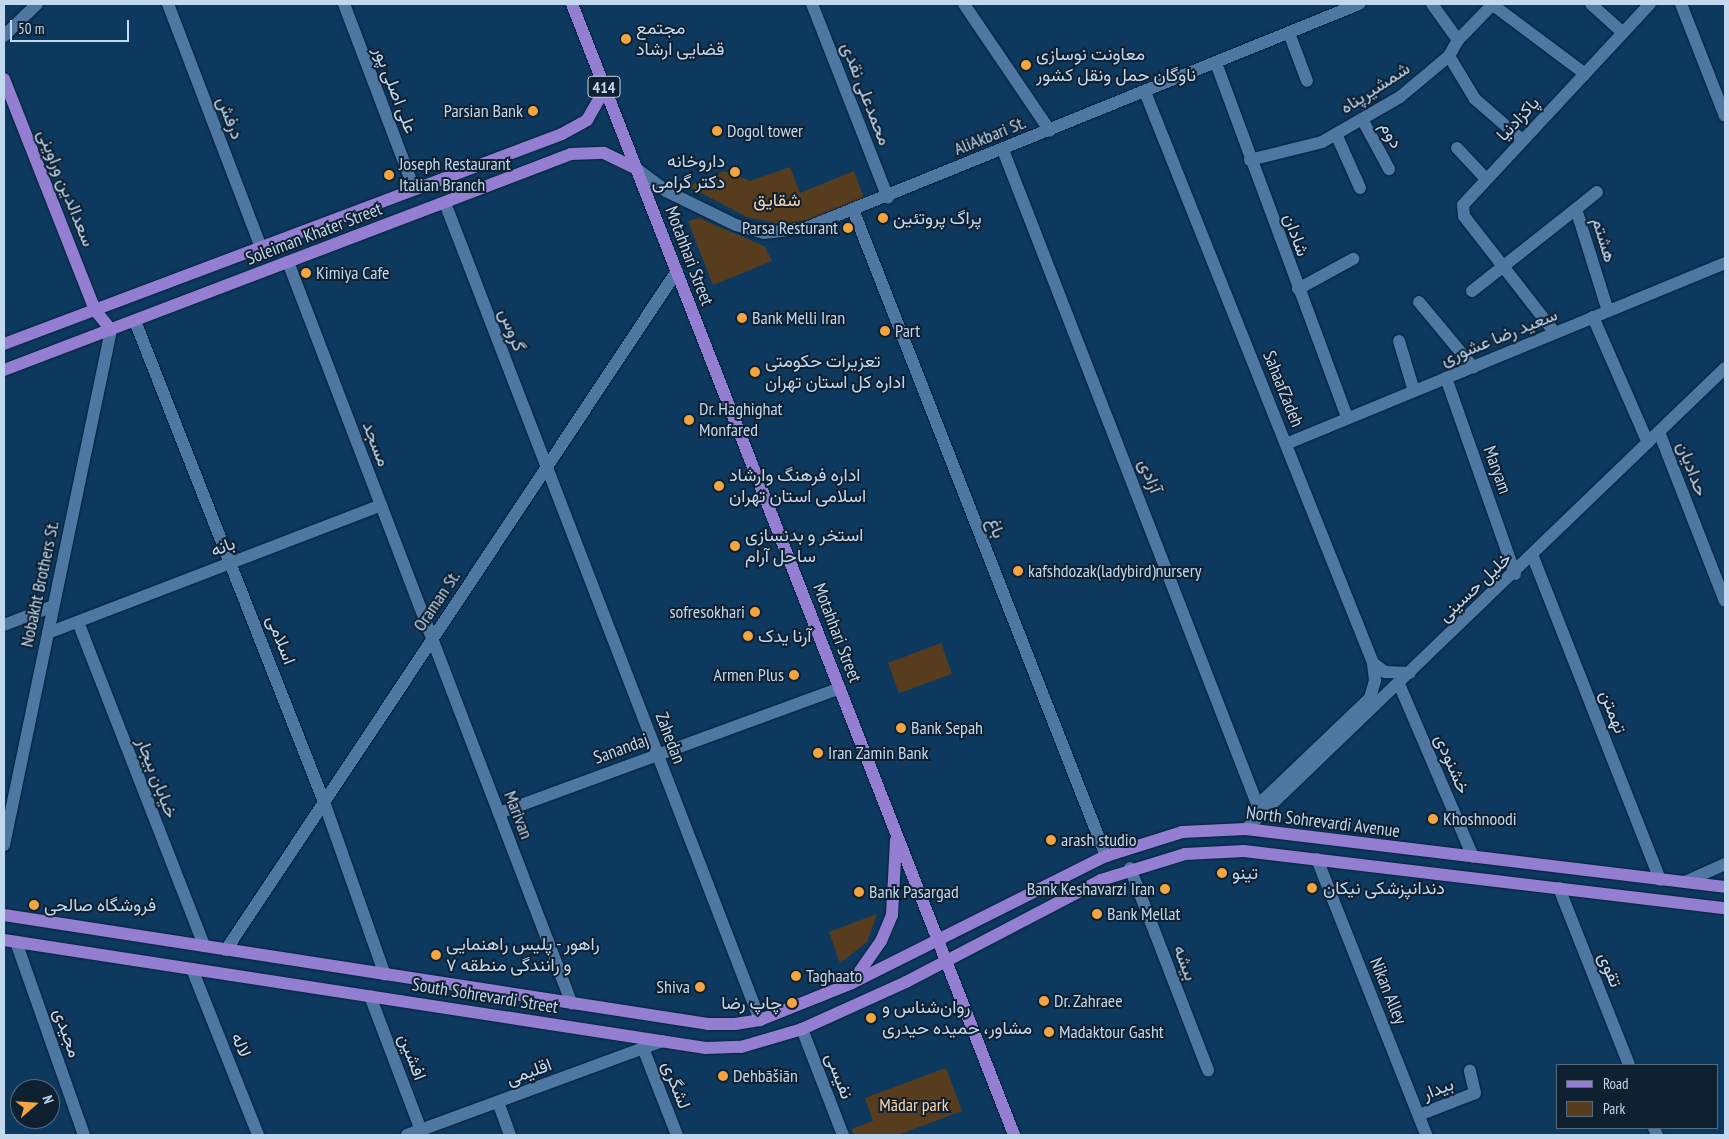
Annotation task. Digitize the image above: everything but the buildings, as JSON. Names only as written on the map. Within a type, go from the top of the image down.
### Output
[{"type":"main road","name":"Motahhari Street","points":[[572,4],[1014,1135]]},
{"type":"main road","name":"سعدالدین وراوینی","points":[[4,79],[95,310],[111,330]]},
{"type":"main road","name":"Soleiman Khater Street","points":[[4,344],[583,124],[605,89]]},
{"type":"main road","name":"Soleiman Khater Street","points":[[4,370],[579,153],[604,153],[637,169]]},
{"type":"main road","name":"North Sohrevardi Avenue","points":[[939,942],[1106,856],[1182,832],[1246,829],[1725,887]]},
{"type":"main road","points":[[852,982],[881,941],[892,915],[896,832]]},
{"type":"main road","points":[[1130,868],[1215,850],[1317,859],[1725,908]]},
{"type":"main road","name":"South Sohrevardi Street","points":[[10,941],[662,1041],[741,1047],[802,1029],[947,963],[1130,868]]},
{"type":"main road","name":"South Sohrevardi Street","points":[[4,915],[708,1024],[760,1020],[852,982],[939,942]]},
{"type":"main road","points":[[569,1026],[572,1004]]},
{"type":"street","points":[[4,36],[37,4]]},
{"type":"street","name":"درفش","points":[[168,4],[260,246]]},
{"type":"street","name":"علی اصلی پور","points":[[344,4],[414,188]]},
{"type":"street","name":"محمدعلی نقدی","points":[[812,4],[888,198]]},
{"type":"street","points":[[964,4],[1050,131]]},
{"type":"street","name":"AliAkbari St.","points":[[637,169],[720,218],[764,233],[806,228],[854,212],[1359,4]]},
{"type":"street","points":[[1432,4],[1458,40]]},
{"type":"street","points":[[1493,4],[1584,73]]},
{"type":"street","name":"شمشیرپناه","points":[[1250,160],[1322,142],[1400,97],[1449,56],[1458,40],[1493,4]]},
{"type":"street","points":[[1591,4],[1622,32]]},
{"type":"street","name":"پاکزادنیا","points":[[1555,333],[1462,210],[1486,179],[1650,4]]},
{"type":"street","points":[[1681,4],[1725,116]]},
{"type":"street","points":[[1288,33],[1307,81]]},
{"type":"street","points":[[1449,56],[1475,99],[1522,140]]},
{"type":"street","name":"شادان","points":[[1216,62],[1250,160],[1347,418]]},
{"type":"street","name":"SahaafZadeh","points":[[1145,92],[1373,663]]},
{"type":"street","name":"دوم","points":[[1362,119],[1389,169]]},
{"type":"street","points":[[1336,134],[1360,188]]},
{"type":"street","points":[[1457,148],[1486,179]]},
{"type":"street","name":"آزادی","points":[[1003,150],[1260,809]]},
{"type":"street","points":[[1576,209],[1597,192]]},
{"type":"street","name":"گروس","points":[[445,203],[545,469]]},
{"type":"street","name":"هشتم","points":[[1472,291],[1502,264],[1576,209],[1608,311]]},
{"type":"street","name":"باغ","points":[[854,212],[1106,856]]},
{"type":"street","points":[[1298,289],[1353,259]]},
{"type":"street","name":"مسجد","points":[[288,262],[432,640]]},
{"type":"street","name":"سعید رضا عشوری","points":[[1286,444],[1725,263]]},
{"type":"street","name":"Oraman St.","points":[[226,950],[677,272]]},
{"type":"street","points":[[1419,302],[1473,367]]},
{"type":"street","points":[[1594,317],[1648,443]]},
{"type":"street","name":"اسلامی","points":[[135,321],[232,563],[324,802],[385,975]]},
{"type":"street","name":"Nobakht Brothers St.","points":[[4,845],[111,330]]},
{"type":"street","points":[[1399,341],[1414,391]]},
{"type":"street","name":"خلیل حسینی","points":[[1246,829],[1260,809],[1399,684],[1533,557],[1725,368]]},
{"type":"street","name":"Maryam","points":[[1446,378],[1515,574]]},
{"type":"street","name":"حدادیان","points":[[1659,432],[1725,601]]},
{"type":"street","name":"Zahedan","points":[[545,469],[658,754],[760,1020]]},
{"type":"street","name":"بانه","points":[[48,633],[381,506]]},
{"type":"street","name":"تهمتن","points":[[1533,557],[1660,880]]},
{"type":"street","points":[[4,625],[53,606]]},
{"type":"street","name":"خیابان بیجار","points":[[78,622],[204,946]]},
{"type":"street","name":"Marivan","points":[[432,640],[572,1004]]},
{"type":"street","points":[[1260,809],[1370,698],[1376,680],[1373,663]]},
{"type":"street","points":[[1373,663],[1385,672],[1410,673]]},
{"type":"street","name":"خشنودی","points":[[1399,684],[1473,857]]},
{"type":"street","name":"Sanandaj","points":[[499,813],[840,688]]},
{"type":"street","name":"Nikan Alley","points":[[1317,859],[1426,1135]]},
{"type":"street","points":[[1685,882],[1725,864]]},
{"type":"street","name":"بیشه","points":[[1130,868],[1208,1070]]},
{"type":"street","name":"تقوی","points":[[1559,888],[1629,1064]]},
{"type":"street","name":"مجیدی","points":[[10,941],[84,1135]]},
{"type":"street","name":"لاله","points":[[192,969],[258,1135]]},
{"type":"street","name":"افشین","points":[[370,996],[421,1130]]},
{"type":"street","name":"نفیسی","points":[[802,1029],[843,1135]]},
{"type":"street","name":"اقلیمی","points":[[407,1135],[662,1041]]},
{"type":"street","name":"لشگری","points":[[644,1048],[677,1135]]},
{"type":"street","name":"بیدار","points":[[1419,1115],[1475,1093],[1470,1071]]},
{"type":"street","points":[[498,1102],[510,1135]]},
{"type":"green space","name":"شقایق","points":[[790,167],[800,193],[854,171],[864,198],[814,219],[784,225],[747,217],[688,186],[724,171],[750,181]]},
{"type":"green space","points":[[699,218],[764,246],[772,261],[713,285],[688,221]]},
{"type":"green space","points":[[941,643],[952,674],[899,693],[888,663]]},
{"type":"green space","points":[[877,914],[867,942],[840,963],[829,932]]},
{"type":"green space","name":"Mādar park","points":[[946,1068],[962,1111],[898,1135],[854,1135],[852,1129],[873,1121],[865,1098]]},
{"type":"place","name":"مجتمع قضایی ارشاد","points":[[626,39]]},
{"type":"place","name":"معاونت نوسازی ناوگان حمل ونقل کشور","points":[[1026,65]]},
{"type":"place","name":"Parsian Bank","points":[[533,111]]},
{"type":"place","name":"Dogol tower","points":[[717,131]]},
{"type":"place","name":"داروخانه دکتر گرامی","points":[[735,172]]},
{"type":"place","name":"Joseph Restaurant Italian Branch","points":[[389,175]]},
{"type":"place","name":"پراگ پروتئین","points":[[883,218]]},
{"type":"place","name":"Parsa Resturant","points":[[848,228]]},
{"type":"place","name":"Kimiya Cafe","points":[[306,273]]},
{"type":"place","name":"Bank Melli Iran","points":[[742,318]]},
{"type":"place","name":"Part","points":[[885,331]]},
{"type":"place","name":"تعزیرات حکومتی اداره کل استان تهران","points":[[755,372]]},
{"type":"place","name":"Dr. Haghighat Monfared","points":[[689,420]]},
{"type":"place","name":"اداره فرهنگ وارشاد اسلامی استان تهران","points":[[719,486]]},
{"type":"place","name":"استخر و بدنسازی ساحل آرام","points":[[735,546]]},
{"type":"place","name":"kafshdozak(ladybird)nursery","points":[[1018,571]]},
{"type":"place","name":"sofresokhari","points":[[755,612]]},
{"type":"place","name":"آرنا یدک","points":[[748,636]]},
{"type":"place","name":"Armen Plus","points":[[794,675]]},
{"type":"place","name":"Bank Sepah","points":[[901,728]]},
{"type":"place","name":"Iran Zamin Bank","points":[[818,753]]},
{"type":"place","name":"Khoshnoodi","points":[[1433,819]]},
{"type":"place","name":"arash studio","points":[[1051,840]]},
{"type":"place","name":"تینو","points":[[1222,873]]},
{"type":"place","name":"دندانپزشکی نیکان","points":[[1312,888]]},
{"type":"place","name":"Bank Keshavarzi Iran","points":[[1165,889]]},
{"type":"place","name":"Bank Pasargad","points":[[859,892]]},
{"type":"place","name":"فروشگاه صالحی","points":[[34,905]]},
{"type":"place","name":"Bank Mellat","points":[[1097,914]]},
{"type":"place","name":"راهور - پلیس راهنمایی و رانندگی منطقه ۷","points":[[436,955]]},
{"type":"place","name":"Taghaato","points":[[796,976]]},
{"type":"place","name":"Shiva","points":[[700,987]]},
{"type":"place","name":"Dr. Zahraee","points":[[1044,1001]]},
{"type":"place","name":"چاپ رضا","points":[[792,1003]]},
{"type":"place","name":"روان‌شناس و مشاور، حمیده حیدری","points":[[871,1018]]},
{"type":"place","name":"Madaktour Gasht","points":[[1049,1032]]},
{"type":"place","name":"Dehbāšiān","points":[[723,1076]]}]
